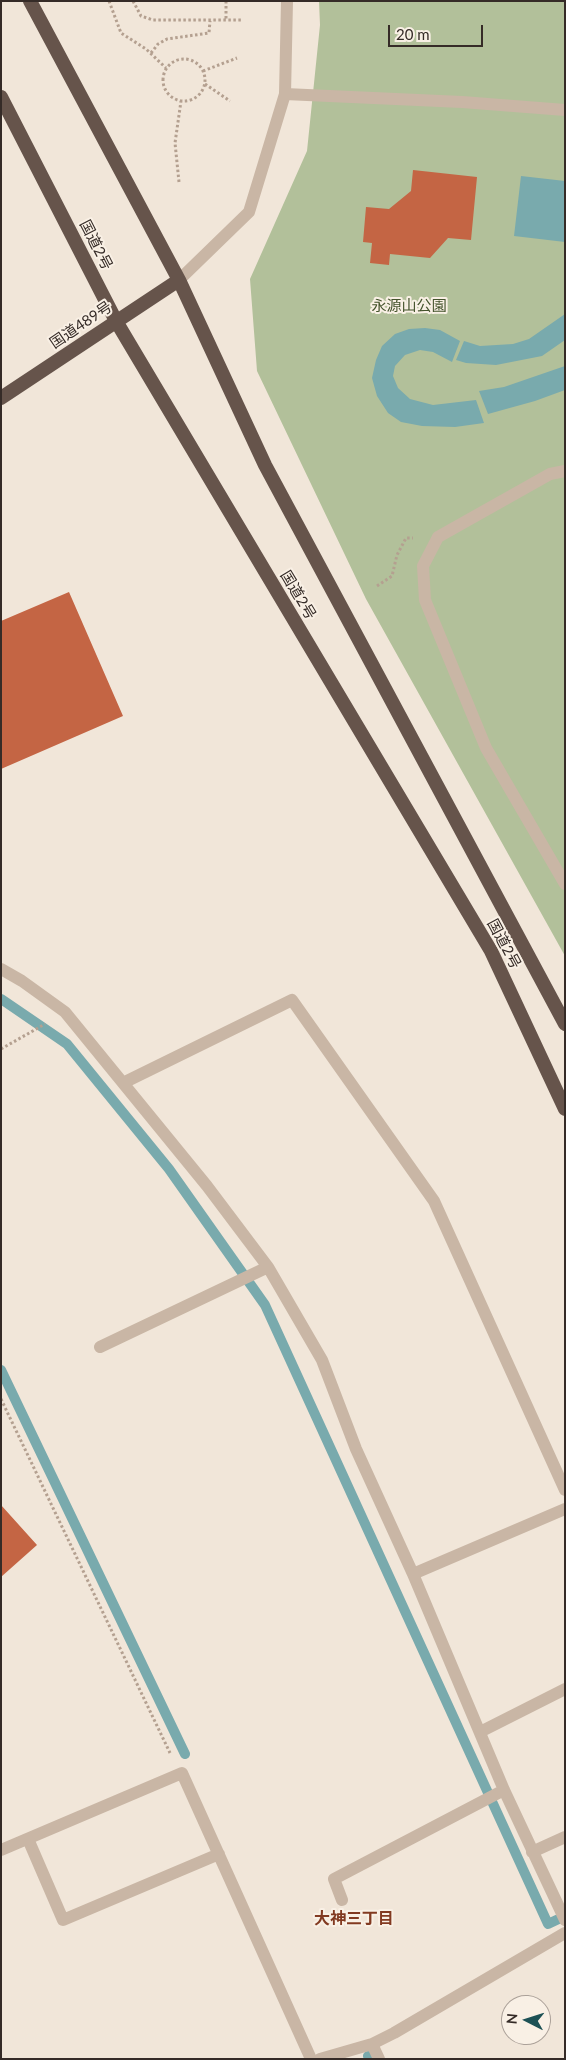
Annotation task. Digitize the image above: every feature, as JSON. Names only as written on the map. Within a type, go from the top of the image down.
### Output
[{"type":"highway","name":"国道2号","points":[[30,1],[179,280],[265,465],[565,1024]]},
{"type":"highway","name":"国道2号","points":[[1,97],[116,321],[491,952],[565,1109]]},
{"type":"highway","name":"国道489号","points":[[1,398],[179,280]]},
{"type":"street","points":[[179,280],[249,212],[285,94],[287,1]]},
{"type":"street","points":[[285,94],[462,102],[565,110]]},
{"type":"street","points":[[565,471],[550,474],[438,537],[423,566],[425,600],[486,748],[565,884]]},
{"type":"street","points":[[1,969],[22,981],[65,1012],[207,1186],[268,1267],[322,1360],[356,1448],[413,1574],[504,1790],[565,1920]]},
{"type":"street","points":[[123,1083],[292,1000],[434,1201],[565,1490]]},
{"type":"street","points":[[100,1346],[268,1267]]},
{"type":"street","points":[[413,1574],[565,1508]]},
{"type":"street","points":[[480,1732],[565,1689]]},
{"type":"street","points":[[1,1850],[182,1773],[311,2059]]},
{"type":"street","points":[[342,1900],[334,1879],[504,1790]]},
{"type":"street","points":[[532,1852],[565,1837]]},
{"type":"street","points":[[28,1839],[63,1920],[219,1854]]},
{"type":"street","points":[[320,2059],[372,2044],[565,1934]]},
{"type":"street","points":[[372,2044],[379,2059]]},
{"type":"path","points":[[110,1],[121,33],[146,48],[166,68]]},
{"type":"path","points":[[133,1],[141,16],[153,20],[243,20]]},
{"type":"path","points":[[226,1],[226,20]]},
{"type":"path","points":[[150,53],[167,39],[209,33],[210,20]]},
{"type":"path","points":[[203,71],[237,58]]},
{"type":"path","points":[[178,59],[190,59],[203,71],[205,84],[199,95],[193,99],[181,101],[172,97],[165,90],[162,79],[166,68],[178,59]]},
{"type":"path","points":[[205,84],[230,100]]},
{"type":"path","points":[[179,182],[175,143],[181,101]]},
{"type":"path","points":[[1,1049],[65,1012]]},
{"type":"path","points":[[1,1399],[174,1762]]},
{"type":"green space","name":"永源山公園","points":[[319,1],[565,1],[565,956],[366,599],[257,371],[250,279],[307,151],[320,25]]},
{"type":"water","points":[[521,176],[565,181],[565,242],[514,236]]},
{"type":"water","points":[[565,314],[565,340],[542,356],[496,365],[466,363],[456,360],[464,341],[480,346],[513,344],[529,339]]},
{"type":"water","points":[[425,328],[440,330],[460,341],[452,362],[433,352],[420,350],[405,355],[395,366],[393,376],[398,388],[410,399],[433,405],[476,400],[484,423],[455,427],[422,426],[401,422],[388,413],[377,396],[372,378],[376,360],[382,346],[395,334],[409,329]]},
{"type":"water","points":[[565,366],[565,390],[535,401],[488,414],[479,391],[504,387]]},
{"type":"building","points":[[413,170],[477,177],[471,240],[448,238],[430,258],[390,254],[389,265],[370,263],[372,243],[363,242],[366,207],[389,209],[411,191]]},
{"type":"building","points":[[69,592],[123,716],[1,769],[1,621]]},
{"type":"building","points":[[1,1505],[37,1545],[1,1577]]},
{"type":"waterway","points":[[1,999],[67,1044],[169,1169],[265,1305],[548,1924],[565,1916]]},
{"type":"waterway","points":[[1,1370],[185,1754]]},
{"type":"district","name":"大神三丁目","points":[[354,1919]]}]
